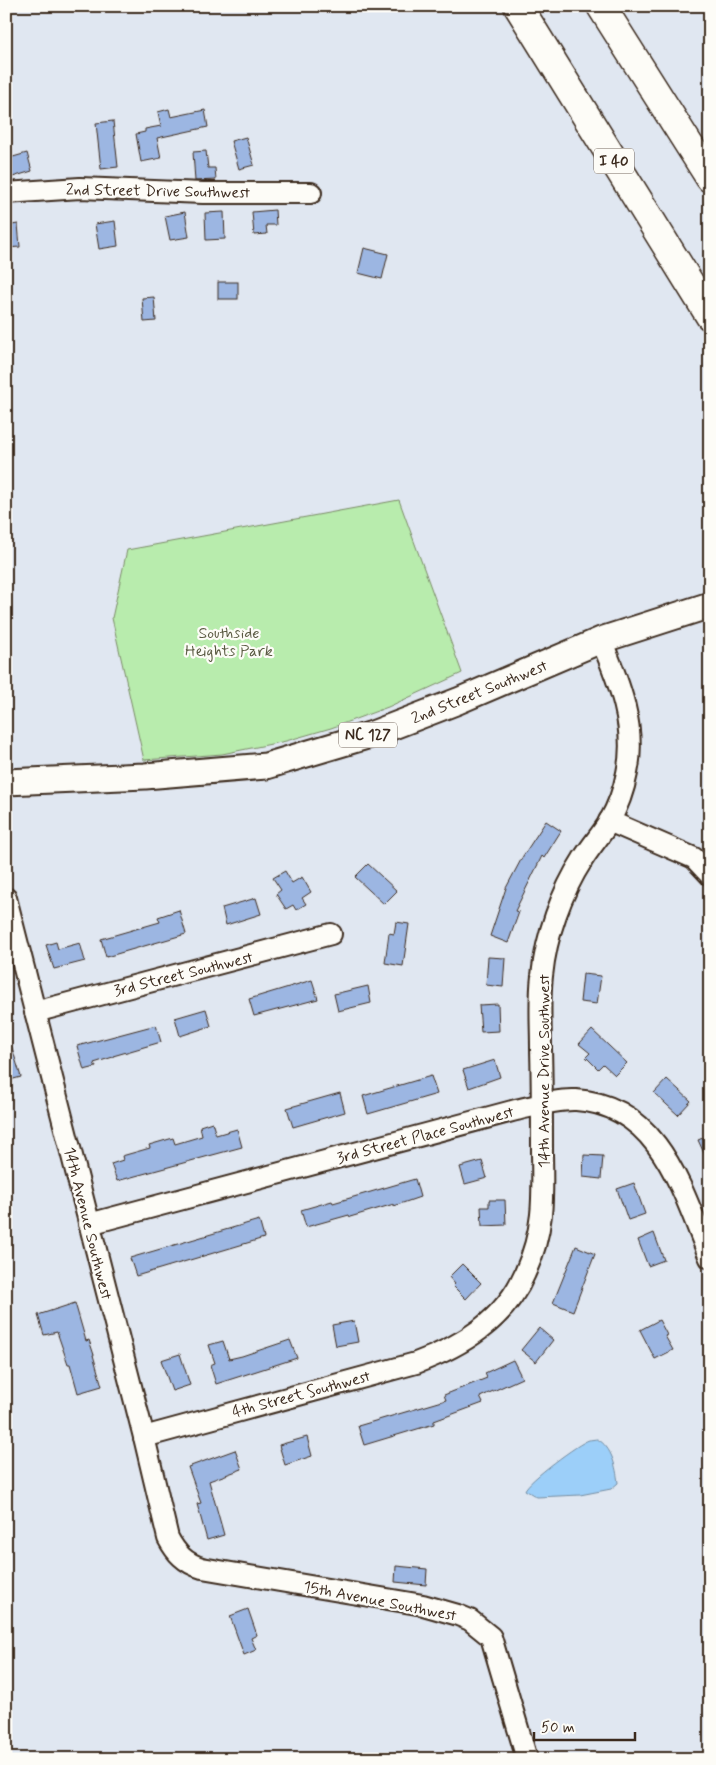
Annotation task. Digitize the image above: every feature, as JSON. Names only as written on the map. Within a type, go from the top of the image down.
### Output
[{"type":"highway","name":"I 40","points":[[518,6],[710,316]]},
{"type":"highway","points":[[601,6],[710,178]]},
{"type":"main road","name":"2nd Street Southwest","points":[[6,782],[145,776],[266,766],[370,735],[458,701],[601,640],[710,605]]},
{"type":"street","name":"2nd Street Drive Southwest","points":[[6,193],[80,188],[203,193],[310,193]]},
{"type":"street","name":"14th Avenue Drive Southwest","points":[[457,1345],[483,1328],[501,1311],[515,1293],[525,1275],[536,1247],[543,1206],[540,995],[547,946],[568,884],[583,858],[609,822],[622,793],[627,773],[630,734],[622,695],[601,640]]},
{"type":"street","points":[[609,822],[694,858],[710,875]]},
{"type":"street","name":"14th Avenue Southwest","points":[[6,898],[144,1437],[168,1538],[174,1548]]},
{"type":"street","name":"3rd Street Southwest","points":[[35,1012],[331,934]]},
{"type":"street","name":"3rd Street Place Southwest","points":[[89,1224],[516,1110],[574,1100],[615,1109],[638,1124],[659,1147],[668,1160],[710,1258]]},
{"type":"street","name":"4th Street Southwest","points":[[144,1437],[416,1363],[457,1345]]},
{"type":"street","name":"15th Avenue Southwest","points":[[174,1548],[186,1561],[202,1568],[423,1606],[470,1620],[491,1637],[527,1759]]},
{"type":"green space","name":"Southside Heights Park","points":[[399,500],[462,673],[388,707],[331,728],[286,741],[222,754],[144,760],[112,618],[127,550]]},
{"type":"water","points":[[597,1439],[610,1452],[614,1464],[618,1483],[611,1489],[580,1495],[537,1497],[525,1490],[544,1471],[565,1455],[589,1440]]},
{"type":"building","points":[[169,109],[171,117],[205,110],[208,127],[157,138],[161,158],[141,162],[136,134],[145,132],[145,129],[161,126],[158,112]]},
{"type":"building","points":[[113,121],[118,167],[101,169],[96,123]]},
{"type":"building","points":[[246,137],[254,165],[239,169],[231,141]]},
{"type":"building","points":[[206,151],[208,168],[215,168],[216,180],[195,181],[193,152]]},
{"type":"building","points":[[27,153],[32,171],[6,179],[6,159]]},
{"type":"building","points":[[275,210],[276,225],[266,225],[267,234],[254,235],[252,212]]},
{"type":"building","points":[[185,212],[189,237],[170,240],[165,216]]},
{"type":"building","points":[[224,212],[225,239],[206,240],[205,213]]},
{"type":"building","points":[[115,221],[118,246],[99,249],[95,224]]},
{"type":"building","points":[[18,224],[20,247],[6,248],[6,226]]},
{"type":"building","points":[[364,248],[388,254],[382,279],[358,273]]},
{"type":"building","points":[[218,282],[238,282],[238,299],[218,299]]},
{"type":"building","points":[[154,297],[156,321],[144,322],[142,298]]},
{"type":"building","points":[[546,821],[561,831],[544,858],[542,856],[515,911],[519,912],[508,943],[490,936],[506,888],[523,856]]},
{"type":"building","points":[[368,864],[397,891],[384,904],[355,877]]},
{"type":"building","points":[[285,871],[292,883],[302,877],[311,892],[302,898],[306,904],[296,910],[293,905],[286,909],[276,894],[281,890],[273,878]]},
{"type":"building","points":[[256,898],[261,914],[226,925],[222,908]]},
{"type":"building","points":[[179,910],[186,934],[106,957],[101,939],[160,922],[158,917]]},
{"type":"building","points":[[396,922],[409,924],[403,966],[385,963],[389,933],[394,934]]},
{"type":"building","points":[[56,942],[58,949],[80,943],[85,961],[54,969],[46,945]]},
{"type":"building","points":[[488,957],[505,958],[503,987],[486,985]]},
{"type":"building","points":[[583,974],[601,976],[597,1004],[580,1002]]},
{"type":"building","points":[[312,980],[318,999],[254,1016],[249,999]]},
{"type":"building","points":[[368,986],[371,1003],[338,1011],[334,994]]},
{"type":"building","points":[[498,1004],[499,1031],[481,1032],[479,1005]]},
{"type":"building","points":[[206,1009],[211,1026],[180,1036],[175,1018]]},
{"type":"building","points":[[156,1025],[161,1042],[113,1056],[94,1063],[96,1067],[84,1070],[77,1046]]},
{"type":"building","points":[[592,1030],[627,1063],[615,1075],[603,1064],[598,1069],[586,1057],[590,1053],[579,1044]]},
{"type":"building","points":[[6,1038],[9,1038],[21,1077],[6,1081]]},
{"type":"building","points":[[495,1060],[500,1077],[469,1088],[463,1070]]},
{"type":"building","points":[[431,1076],[437,1094],[368,1114],[363,1096]]},
{"type":"building","points":[[667,1079],[691,1101],[678,1115],[654,1093]]},
{"type":"building","points":[[340,1093],[345,1112],[293,1127],[287,1108]]},
{"type":"building","points":[[212,1122],[216,1135],[237,1129],[242,1147],[117,1181],[111,1164],[123,1160],[122,1156],[150,1148],[149,1145],[173,1138],[175,1144],[202,1136],[200,1126]]},
{"type":"building","points":[[710,1135],[710,1166],[698,1140]]},
{"type":"building","points":[[584,1155],[603,1156],[601,1179],[583,1177]]},
{"type":"building","points":[[482,1161],[487,1178],[465,1184],[460,1167]]},
{"type":"building","points":[[415,1179],[420,1197],[394,1206],[394,1204],[306,1227],[301,1210],[332,1201],[333,1203]]},
{"type":"building","points":[[634,1183],[645,1214],[628,1220],[617,1189]]},
{"type":"building","points":[[489,1200],[505,1200],[506,1225],[482,1226],[481,1207],[489,1207]]},
{"type":"building","points":[[259,1220],[264,1238],[136,1276],[130,1258]]},
{"type":"building","points":[[654,1233],[664,1260],[648,1266],[638,1240]]},
{"type":"building","points":[[576,1246],[595,1254],[573,1311],[553,1303]]},
{"type":"building","points":[[462,1264],[481,1283],[466,1299],[453,1286],[455,1284],[449,1277]]},
{"type":"building","points":[[75,1303],[86,1341],[89,1340],[94,1355],[102,1386],[78,1393],[70,1364],[68,1364],[57,1332],[44,1335],[38,1315]]},
{"type":"building","points":[[659,1320],[673,1350],[655,1359],[640,1330]]},
{"type":"building","points":[[354,1321],[358,1342],[336,1346],[332,1325]]},
{"type":"building","points":[[539,1328],[553,1340],[536,1362],[521,1350]]},
{"type":"building","points":[[290,1340],[297,1358],[216,1384],[210,1365],[215,1363],[209,1345],[223,1341],[229,1359]]},
{"type":"building","points":[[180,1354],[190,1385],[172,1391],[161,1360]]},
{"type":"building","points":[[513,1360],[522,1378],[480,1397],[483,1403],[434,1421],[434,1424],[364,1445],[358,1426],[446,1400],[444,1395],[487,1378],[485,1373]]},
{"type":"building","points":[[307,1437],[312,1456],[285,1465],[279,1445]]},
{"type":"building","points":[[235,1450],[242,1469],[209,1481],[224,1535],[207,1540],[197,1504],[201,1503],[188,1467]]},
{"type":"building","points":[[396,1566],[427,1569],[426,1585],[395,1582]]},
{"type":"building","points":[[248,1609],[257,1635],[251,1638],[256,1650],[244,1655],[230,1616]]}]
